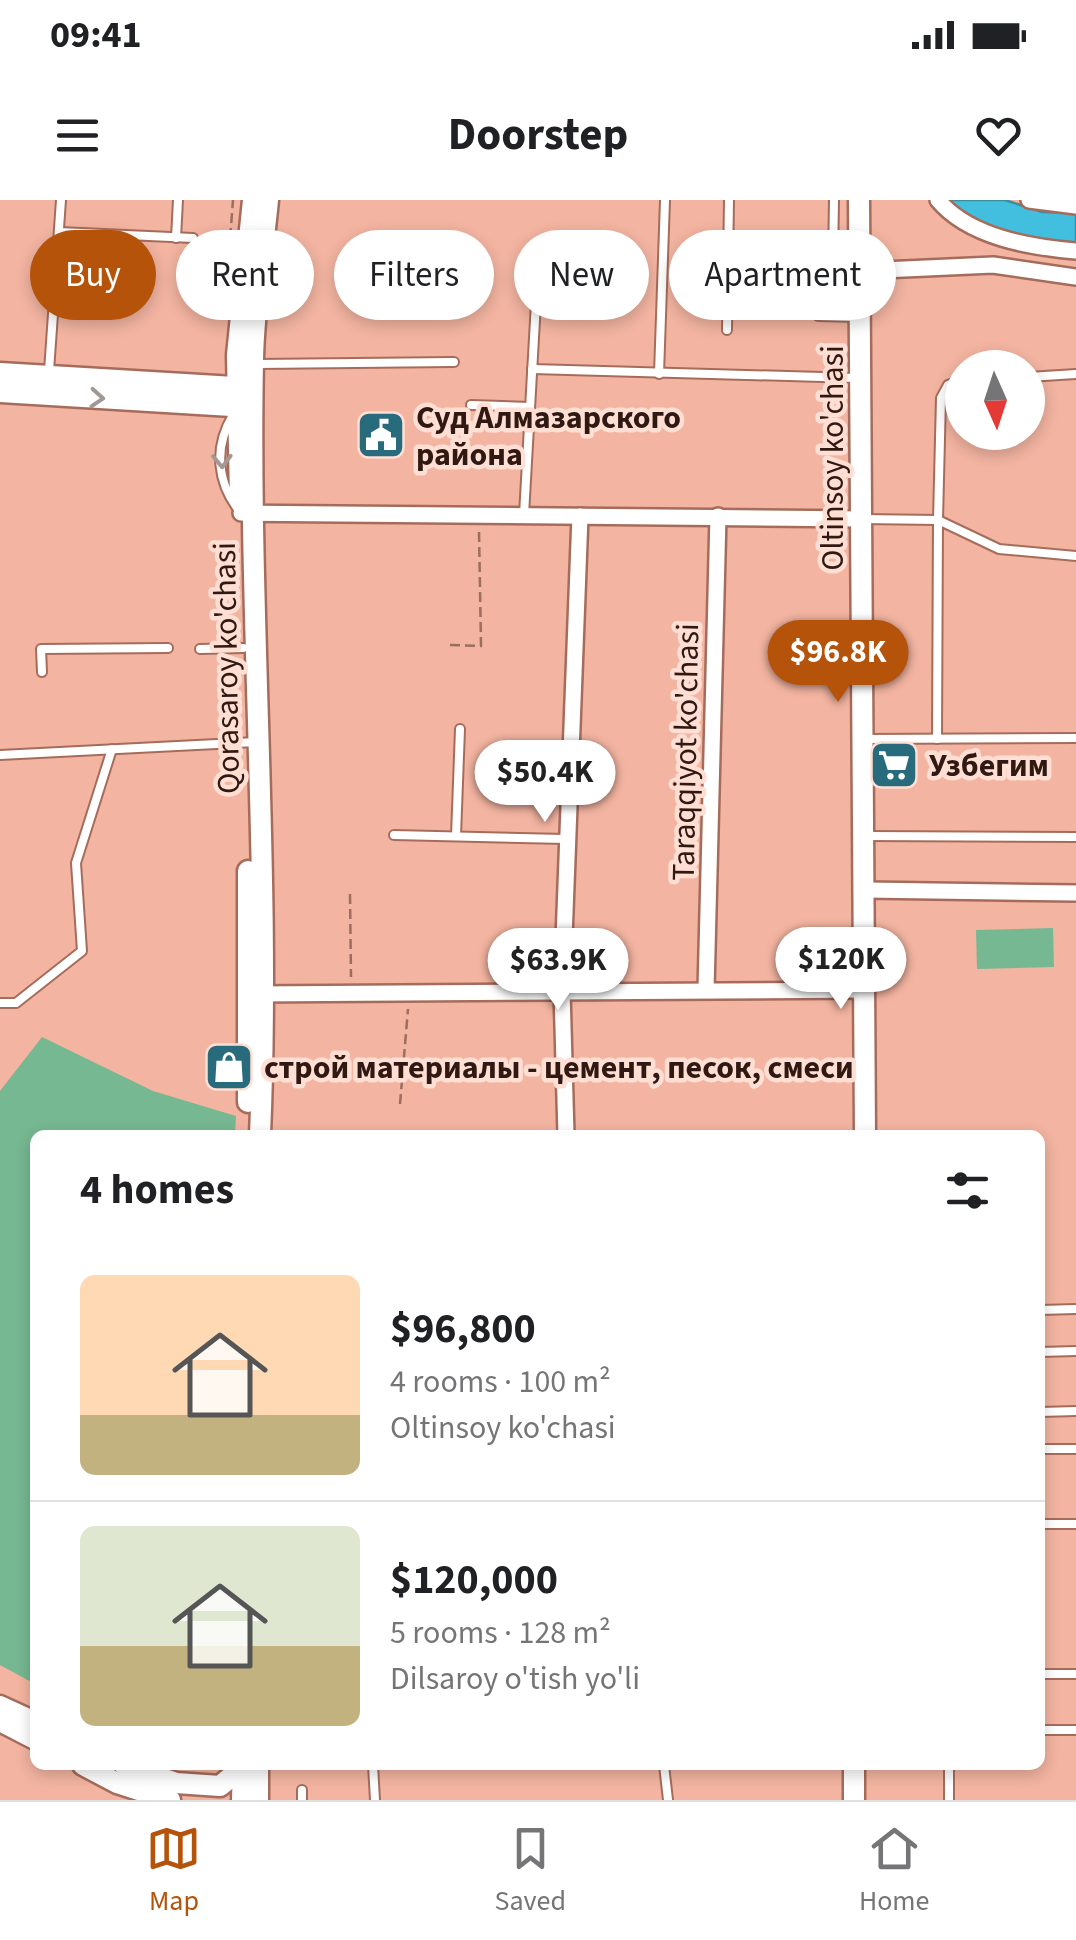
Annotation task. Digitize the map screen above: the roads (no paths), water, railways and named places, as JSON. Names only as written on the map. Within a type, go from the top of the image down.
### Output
[{"type":"main road","name":"Qorasaroy ko'chasi","points":[[253,200],[237,355],[246,398],[260,1130]]},
{"type":"main road","name":"Qorasaroy ko'chasi","points":[[246,398],[253,364],[268,200]]},
{"type":"main road","name":"Oltinsoy ko'chasi","points":[[858,200],[859,230]]},
{"type":"main road","name":"Oltinsoy ko'chasi","points":[[861,320],[865,1130]]},
{"type":"main road","points":[[0,372],[246,398]]},
{"type":"main road","points":[[0,392],[246,398]]},
{"type":"main road","name":"Qorasaroy ko'chasi","points":[[247,513],[244,648],[251,742]]},
{"type":"main road","name":"Qorasaroy ko'chasi","points":[[248,1130],[258,994]]},
{"type":"main road","points":[[0,1706],[30,1720]]},
{"type":"main road","points":[[0,1721],[30,1737]]},
{"type":"main road","points":[[92,1770],[117,1783],[170,1800]]},
{"type":"main road","points":[[138,1770],[176,1783],[220,1786],[245,1800],[250,1770]]},
{"type":"main road","points":[[220,1786],[247,1770]]},
{"type":"main road","points":[[854,1770],[854,1800]]},
{"type":"street","points":[[938,200],[954,218],[1007,238],[1076,251]]},
{"type":"street","points":[[1030,200],[1076,206]]},
{"type":"street","points":[[896,269],[993,264],[1076,277]]},
{"type":"street","points":[[247,513],[862,519]]},
{"type":"street","points":[[566,1130],[562,991],[580,516]]},
{"type":"street","name":"Taraqqiyot ko'chasi","points":[[706,990],[718,516]]},
{"type":"street","points":[[866,890],[1076,893]]},
{"type":"street","points":[[258,994],[866,990]]},
{"type":"lane","points":[[59,230],[62,200]]},
{"type":"lane","points":[[176,230],[178,200]]},
{"type":"lane","points":[[660,374],[665,200]]},
{"type":"lane","points":[[728,230],[729,200]]},
{"type":"lane","points":[[833,230],[834,200]]},
{"type":"lane","points":[[156,237],[176,238]]},
{"type":"lane","points":[[49,376],[53,320]]},
{"type":"lane","points":[[524,515],[535,320]]},
{"type":"lane","points":[[726,320],[726,330]]},
{"type":"lane","points":[[253,364],[454,362]]},
{"type":"lane","points":[[532,369],[863,378]]},
{"type":"lane","points":[[1045,376],[1076,374]]},
{"type":"lane","points":[[937,738],[938,520],[941,398],[945,391]]},
{"type":"lane","points":[[471,405],[530,407]]},
{"type":"lane","points":[[862,519],[938,520],[999,549],[1076,556]]},
{"type":"lane","points":[[42,672],[41,649],[168,648]]},
{"type":"lane","points":[[200,649],[244,648]]},
{"type":"lane","points":[[456,836],[460,729]]},
{"type":"lane","points":[[864,738],[1076,738]]},
{"type":"lane","points":[[0,755],[251,742]]},
{"type":"lane","points":[[0,1003],[16,1003],[82,951],[76,863],[112,749]]},
{"type":"lane","points":[[394,835],[566,840]]},
{"type":"lane","points":[[864,836],[1076,837]]},
{"type":"lane","points":[[1045,1310],[1076,1310]]},
{"type":"lane","points":[[1045,1352],[1076,1351]]},
{"type":"lane","points":[[1045,1412],[1076,1411]]},
{"type":"lane","points":[[1045,1449],[1076,1449]]},
{"type":"lane","points":[[1045,1524],[1076,1524]]},
{"type":"lane","points":[[1045,1674],[1076,1674]]},
{"type":"lane","points":[[1045,1730],[1076,1730]]},
{"type":"lane","points":[[373,1770],[375,1800]]},
{"type":"lane","points":[[665,1770],[668,1800]]},
{"type":"lane","points":[[949,1770],[950,1800]]},
{"type":"water","points":[[943,200],[1005,200],[1042,212],[1076,213],[1076,247],[1023,239],[986,228],[955,212]]},
{"type":"place","name":"Суд Алмазарского района","points":[[381,435]]},
{"type":"place","name":"Узбегим","points":[[894,765]]},
{"type":"place","name":"строй материалы - цемент, песок, смеси","points":[[229,1067]]}]
